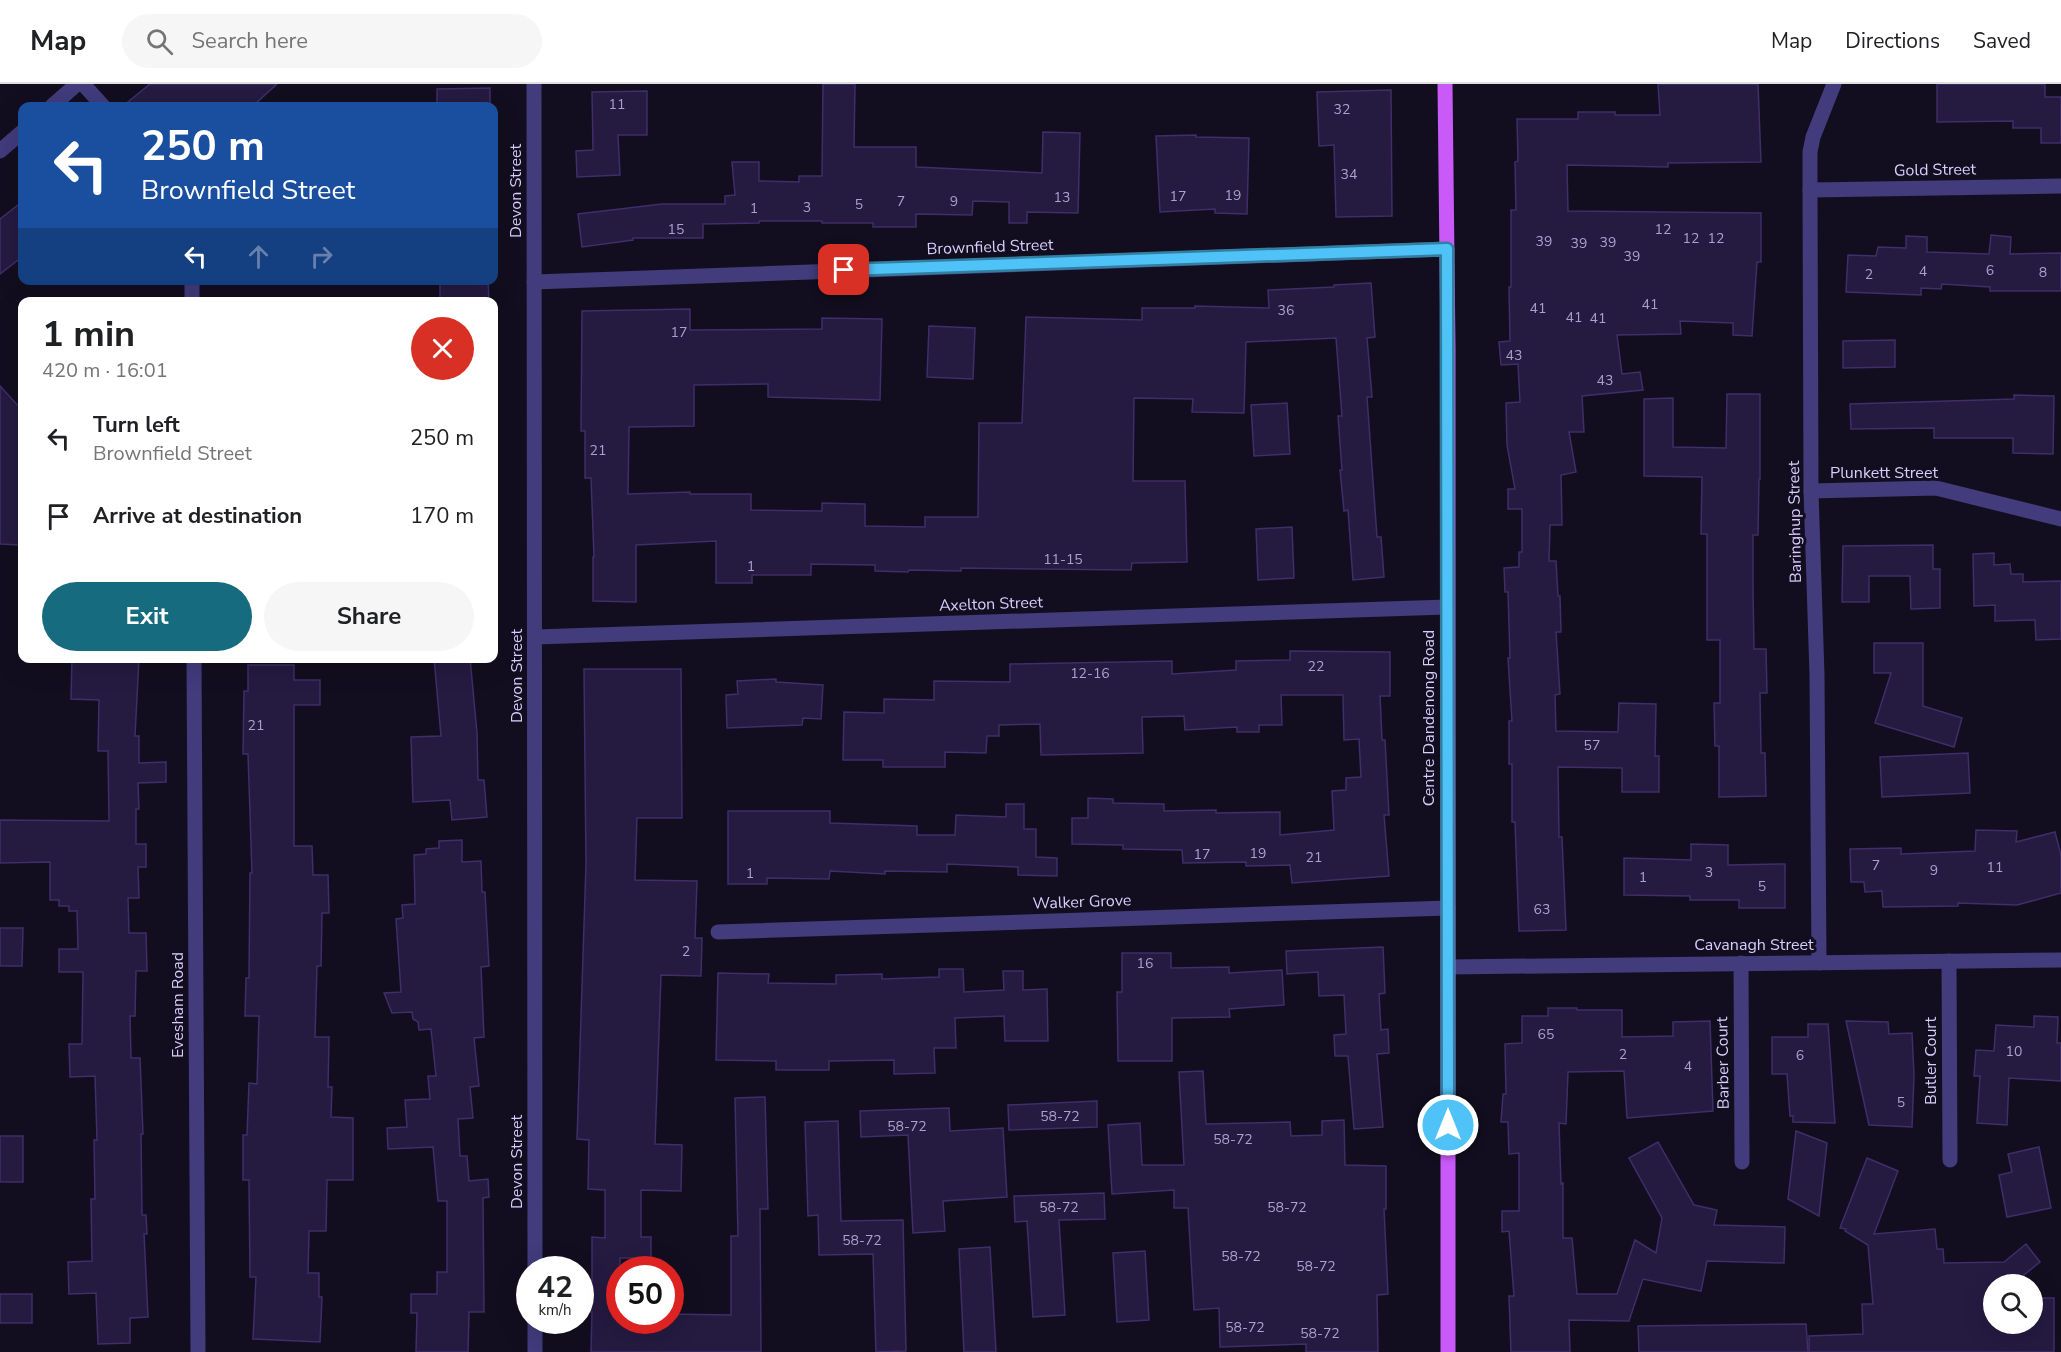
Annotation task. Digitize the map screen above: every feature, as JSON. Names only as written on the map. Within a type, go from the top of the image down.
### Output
[{"type":"main road","name":"Centre Dandenong Road","points":[[1445,84],[1448,1352]]},
{"type":"street","points":[[57,102],[78,84]]},
{"type":"street","points":[[83,84],[99,102]]},
{"type":"street","name":"Devon Street","points":[[534,84],[535,1256]]},
{"type":"street","name":"Baringhup Street","points":[[1819,963],[1817,675],[1811,491],[1810,153],[1813,137],[1834,84]]},
{"type":"street","points":[[0,151],[18,135]]},
{"type":"street","name":"Gold Street","points":[[1810,190],[2061,186]]},
{"type":"street","name":"Brownfield Street","points":[[534,282],[1447,249]]},
{"type":"street","name":"Plunkett Street","points":[[1811,491],[1936,488],[2061,519]]},
{"type":"street","name":"Axelton Street","points":[[536,637],[1447,607]]},
{"type":"street","name":"Evesham Road","points":[[194,663],[198,1352]]},
{"type":"street","name":"Walker Grove","points":[[718,932],[1448,908]]},
{"type":"street","name":"Cavanagh Street","points":[[1448,967],[2061,960]]},
{"type":"street","name":"Butler Court","points":[[1949,961],[1950,1160]]},
{"type":"street","name":"Barber Court","points":[[1741,963],[1742,1162]]},
{"type":"street","points":[[535,1334],[535,1352]]},
{"type":"building","points":[[150,84],[277,84],[257,102],[128,102]]},
{"type":"building","points":[[823,84],[855,84],[854,147],[916,147],[916,167],[1042,173],[1043,132],[1080,133],[1078,213],[1027,212],[1027,223],[1009,223],[1009,202],[973,201],[972,215],[916,214],[916,227],[873,227],[873,223],[822,223],[822,221],[703,224],[703,238],[633,238],[633,240],[582,247],[578,214],[662,204],[725,204],[725,196],[735,195],[732,162],[759,162],[759,181],[799,182],[799,176],[822,176]]},
{"type":"building","points":[[1658,84],[1758,84],[1761,162],[1668,163],[1668,167],[1567,165],[1568,211],[1761,213],[1761,262],[1757,262],[1752,336],[1733,335],[1733,323],[1680,321],[1681,334],[1617,335],[1622,374],[1640,372],[1643,390],[1582,396],[1584,432],[1569,432],[1576,472],[1561,475],[1562,525],[1550,525],[1549,561],[1556,561],[1558,596],[1560,596],[1561,632],[1556,632],[1560,694],[1555,695],[1556,731],[1618,732],[1619,703],[1656,704],[1655,756],[1659,756],[1659,792],[1622,792],[1622,768],[1558,767],[1559,837],[1562,837],[1566,930],[1519,931],[1515,822],[1512,822],[1512,764],[1509,764],[1509,721],[1512,721],[1508,658],[1510,658],[1508,592],[1505,592],[1504,568],[1519,567],[1519,552],[1522,552],[1522,509],[1508,509],[1508,489],[1515,489],[1507,445],[1506,403],[1520,402],[1518,364],[1501,365],[1499,342],[1510,341],[1511,210],[1516,210],[1517,119],[1578,119],[1578,112],[1660,115]]},
{"type":"building","points":[[1937,84],[2045,84],[2045,97],[2061,97],[2061,143],[2041,143],[2041,128],[2013,128],[2013,121],[1937,122]]},
{"type":"building","points":[[490,88],[490,102],[437,102],[437,89]]},
{"type":"building","points":[[1391,90],[1392,216],[1336,217],[1334,145],[1319,146],[1317,92]]},
{"type":"building","points":[[647,91],[647,135],[618,135],[620,175],[577,177],[576,151],[593,150],[592,92]]},
{"type":"building","points":[[1196,135],[1196,137],[1249,138],[1247,214],[1215,213],[1215,209],[1160,212],[1156,136]]},
{"type":"building","points":[[18,205],[18,260],[0,274],[0,219]]},
{"type":"building","points":[[1991,235],[2011,237],[2010,254],[2061,253],[2061,291],[1990,291],[1990,287],[1942,284],[1941,289],[1921,288],[1921,295],[1846,292],[1848,255],[1876,256],[1878,247],[1906,248],[1906,236],[1927,237],[1927,252],[1989,254]]},
{"type":"building","points":[[1371,283],[1375,337],[1367,338],[1372,397],[1367,397],[1377,537],[1381,537],[1384,577],[1353,580],[1348,510],[1344,511],[1340,470],[1342,470],[1338,416],[1342,416],[1336,338],[1246,342],[1244,413],[1192,412],[1193,399],[1134,398],[1133,481],[1185,481],[1187,562],[1132,563],[1131,570],[961,568],[961,571],[909,570],[908,572],[875,571],[875,565],[811,564],[811,575],[752,575],[752,583],[716,583],[716,541],[636,545],[636,602],[593,601],[591,478],[585,478],[585,431],[581,431],[582,311],[690,309],[690,330],[822,329],[822,318],[882,319],[880,400],[768,397],[768,384],[694,385],[694,426],[629,427],[628,494],[690,492],[690,494],[751,494],[751,510],[822,511],[822,503],[865,504],[865,526],[925,527],[925,517],[978,517],[979,423],[1022,423],[1026,317],[1142,320],[1142,308],[1195,308],[1195,306],[1269,308],[1268,290]]},
{"type":"building","points":[[440,285],[488,285],[489,297],[440,297]]},
{"type":"building","points":[[929,326],[975,328],[973,379],[927,377]]},
{"type":"building","points":[[1895,340],[1895,367],[1843,368],[1843,341]]},
{"type":"building","points":[[0,386],[18,406],[18,545],[0,544]]},
{"type":"building","points":[[1727,394],[1760,394],[1758,535],[1753,535],[1753,590],[1754,649],[1766,649],[1767,693],[1760,693],[1761,753],[1765,753],[1766,796],[1719,797],[1719,746],[1715,746],[1714,703],[1720,703],[1720,640],[1707,640],[1707,534],[1701,534],[1702,477],[1644,476],[1644,399],[1673,398],[1673,447],[1726,448]]},
{"type":"building","points":[[2014,395],[2054,396],[2053,454],[2013,453],[2013,438],[1934,438],[1934,428],[1851,429],[1850,404],[2014,399]]},
{"type":"building","points":[[1287,403],[1290,454],[1254,456],[1251,405]]},
{"type":"building","points":[[1292,527],[1294,578],[1258,580],[1256,529]]},
{"type":"building","points":[[1933,545],[1933,569],[1940,569],[1940,608],[1911,609],[1910,576],[1869,576],[1869,602],[1842,602],[1843,546]]},
{"type":"building","points":[[1994,553],[1994,565],[2010,564],[2011,574],[2023,574],[2023,582],[2061,581],[2061,639],[2036,640],[2035,620],[1995,621],[1995,605],[1974,606],[1973,554]]},
{"type":"building","points":[[1874,643],[1923,643],[1923,706],[1962,718],[1954,747],[1875,723],[1891,673],[1874,673]]},
{"type":"building","points":[[1290,651],[1390,652],[1390,696],[1380,696],[1389,815],[1384,815],[1389,876],[1292,883],[1290,865],[1246,866],[1246,862],[1183,863],[1182,850],[1123,849],[1123,845],[1072,844],[1072,818],[1088,818],[1088,798],[1113,799],[1113,803],[1164,804],[1164,811],[1280,812],[1280,835],[1334,830],[1332,791],[1346,790],[1346,778],[1361,777],[1359,739],[1344,740],[1343,695],[1281,695],[1282,725],[1259,725],[1259,732],[1237,732],[1237,727],[1185,730],[1184,716],[1142,717],[1143,753],[1041,755],[1040,724],[999,725],[999,736],[987,736],[986,753],[945,752],[945,767],[883,767],[883,760],[843,760],[844,712],[884,713],[884,699],[934,700],[934,681],[1010,682],[1010,664],[1172,661],[1172,674],[1236,670],[1236,661],[1290,660]]},
{"type":"building","points":[[72,663],[139,663],[135,736],[139,736],[139,763],[166,762],[166,782],[138,783],[139,809],[136,809],[136,844],[146,844],[146,867],[138,867],[139,898],[128,898],[129,933],[146,933],[147,971],[136,971],[135,1016],[130,1016],[131,1058],[140,1058],[143,1134],[141,1134],[142,1215],[146,1215],[147,1234],[144,1234],[148,1317],[130,1318],[130,1343],[98,1344],[96,1293],[69,1294],[68,1262],[92,1261],[91,1199],[95,1199],[94,1140],[97,1140],[95,1076],[70,1077],[69,1044],[82,1044],[83,972],[59,972],[59,949],[78,949],[77,911],[69,911],[69,906],[59,906],[59,900],[50,900],[50,862],[0,863],[0,820],[109,821],[108,751],[98,751],[99,700],[71,699]]},
{"type":"building","points":[[434,663],[470,663],[477,733],[478,780],[484,780],[487,817],[452,820],[450,800],[413,802],[411,737],[441,736]]},
{"type":"building","points":[[248,665],[294,665],[294,680],[320,680],[320,705],[294,705],[294,846],[312,846],[313,875],[328,875],[329,913],[322,913],[321,966],[317,966],[315,1037],[329,1037],[328,1087],[332,1087],[331,1117],[353,1118],[353,1180],[327,1180],[326,1231],[309,1231],[308,1273],[319,1273],[319,1297],[322,1297],[320,1342],[253,1339],[256,1277],[250,1277],[249,1180],[243,1180],[243,1135],[247,1135],[249,1083],[257,1084],[259,1016],[245,1016],[246,978],[249,978],[250,873],[252,873],[248,754],[243,754],[244,691],[248,691]]},
{"type":"building","points":[[584,669],[681,669],[682,818],[637,818],[635,880],[697,881],[695,938],[702,938],[701,976],[661,975],[655,1144],[682,1145],[681,1191],[641,1190],[641,1237],[651,1237],[651,1256],[606,1256],[606,1334],[684,1334],[684,1314],[731,1315],[731,1236],[738,1236],[735,1098],[765,1097],[768,1209],[760,1209],[761,1352],[591,1352],[591,1334],[594,1334],[592,1237],[605,1238],[605,1190],[588,1189],[589,1140],[577,1139],[586,864]]},
{"type":"building","points":[[776,679],[776,682],[823,685],[821,719],[803,718],[802,725],[727,728],[726,695],[738,694],[737,681]]},
{"type":"building","points":[[1968,753],[1970,793],[1882,797],[1880,757]]},
{"type":"building","points":[[1006,804],[1024,804],[1024,829],[1036,829],[1036,857],[1057,858],[1057,876],[1018,875],[1018,867],[947,864],[947,872],[885,871],[885,874],[830,871],[829,879],[767,878],[767,884],[728,884],[728,811],[830,811],[830,823],[917,826],[917,835],[955,835],[956,815],[1006,817]]},
{"type":"building","points":[[1976,830],[2017,831],[2016,842],[2055,832],[2061,855],[2061,893],[2017,905],[1958,903],[1958,906],[1883,907],[1882,891],[1865,892],[1864,882],[1851,882],[1850,849],[1901,848],[1901,854],[1975,851]]},
{"type":"building","points":[[462,840],[462,862],[481,861],[489,966],[481,967],[484,1037],[474,1038],[479,1086],[470,1087],[473,1118],[458,1119],[460,1156],[467,1156],[469,1181],[488,1179],[489,1197],[483,1198],[484,1312],[469,1312],[468,1352],[416,1352],[417,1313],[411,1313],[411,1294],[437,1294],[437,1272],[447,1272],[447,1201],[438,1201],[433,1147],[388,1149],[387,1128],[407,1127],[405,1100],[430,1099],[428,1076],[436,1076],[431,1029],[419,1030],[418,1022],[413,1019],[412,1012],[392,1013],[384,993],[401,992],[396,919],[403,918],[402,905],[415,904],[414,855],[426,854],[426,849],[439,848],[439,841]]},
{"type":"building","points":[[1691,844],[1728,845],[1728,865],[1785,864],[1785,908],[1739,908],[1739,900],[1690,900],[1690,896],[1624,895],[1624,858],[1691,860]]},
{"type":"building","points":[[0,928],[23,928],[22,966],[0,966]]},
{"type":"building","points":[[1383,947],[1385,993],[1379,994],[1381,1030],[1388,1029],[1389,1053],[1377,1054],[1383,1127],[1354,1129],[1348,1056],[1335,1056],[1334,1035],[1346,1034],[1344,995],[1319,996],[1318,972],[1287,974],[1286,951]]},
{"type":"building","points":[[1122,953],[1171,953],[1171,968],[1229,967],[1229,973],[1282,970],[1284,1005],[1229,1009],[1230,1017],[1172,1018],[1172,1061],[1118,1061],[1117,992],[1122,992]]},
{"type":"building","points":[[939,969],[963,969],[964,992],[1004,990],[1003,971],[1023,971],[1023,990],[1047,989],[1048,1041],[1005,1041],[1004,1016],[955,1018],[956,1048],[934,1048],[935,1073],[894,1074],[894,1060],[829,1061],[829,1070],[776,1070],[776,1061],[716,1060],[718,973],[769,974],[768,983],[836,984],[836,975],[882,974],[882,979],[939,977]]},
{"type":"building","points":[[1548,1008],[1622,1010],[1622,1037],[1673,1036],[1673,1022],[1710,1021],[1713,1111],[1627,1118],[1624,1071],[1568,1072],[1566,1124],[1559,1123],[1561,1184],[1563,1183],[1563,1238],[1572,1238],[1577,1294],[1617,1294],[1635,1240],[1656,1253],[1662,1218],[1629,1158],[1658,1142],[1694,1205],[1717,1210],[1714,1225],[1785,1227],[1784,1263],[1707,1261],[1701,1291],[1643,1279],[1629,1321],[1569,1320],[1570,1352],[1511,1352],[1509,1296],[1514,1296],[1509,1231],[1502,1232],[1502,1211],[1519,1211],[1519,1153],[1509,1154],[1508,1122],[1501,1122],[1503,1094],[1506,1094],[1505,1044],[1522,1043],[1522,1016],[1548,1016]]},
{"type":"building","points":[[2034,1016],[2058,1017],[2057,1043],[2061,1043],[2061,1081],[2009,1078],[2007,1125],[1977,1123],[1980,1076],[1974,1076],[1976,1050],[1994,1051],[1996,1025],[2034,1027]]},
{"type":"building","points":[[1846,1021],[1888,1022],[1889,1034],[1912,1033],[1914,1075],[1912,1127],[1869,1125]]},
{"type":"building","points":[[1808,1024],[1828,1024],[1835,1123],[1793,1122],[1793,1116],[1790,1116],[1787,1074],[1772,1074],[1772,1037],[1808,1037]]},
{"type":"building","points":[[1203,1071],[1206,1124],[1290,1122],[1291,1136],[1322,1135],[1322,1121],[1344,1120],[1345,1165],[1386,1166],[1386,1209],[1384,1209],[1388,1294],[1377,1295],[1378,1352],[1306,1352],[1306,1344],[1220,1347],[1219,1308],[1194,1310],[1188,1208],[1174,1208],[1174,1190],[1112,1194],[1108,1125],[1140,1123],[1142,1165],[1184,1165],[1179,1072]]},
{"type":"building","points":[[1097,1101],[1097,1127],[1009,1130],[1008,1105]]},
{"type":"building","points":[[949,1108],[950,1131],[1003,1128],[1007,1197],[943,1201],[945,1231],[913,1233],[908,1135],[861,1137],[860,1111]]},
{"type":"building","points":[[838,1121],[841,1221],[903,1220],[906,1351],[876,1352],[873,1254],[819,1255],[818,1215],[808,1216],[805,1122]]},
{"type":"building","points":[[1796,1131],[1827,1143],[1819,1216],[1788,1199]]},
{"type":"building","points":[[0,1136],[23,1136],[23,1182],[0,1182]]},
{"type":"building","points":[[2039,1147],[2051,1208],[2007,1217],[1999,1175],[2012,1172],[2008,1154]]},
{"type":"building","points":[[1867,1158],[1898,1171],[1874,1234],[1935,1229],[1937,1249],[1943,1249],[1944,1263],[2004,1262],[2026,1244],[2040,1262],[2025,1274],[1983,1274],[1983,1334],[2043,1334],[2043,1298],[2054,1298],[2054,1352],[1809,1352],[1809,1336],[1863,1334],[1862,1304],[1873,1304],[1868,1245],[1845,1231],[1846,1229],[1840,1228]]},
{"type":"building","points":[[1104,1193],[1105,1219],[1059,1220],[1065,1315],[1033,1317],[1027,1221],[1015,1222],[1014,1196]]},
{"type":"building","points":[[990,1247],[996,1352],[964,1352],[959,1249]]},
{"type":"building","points":[[1145,1251],[1149,1320],[1117,1322],[1113,1253]]},
{"type":"building","points":[[0,1294],[32,1294],[32,1323],[0,1323]]},
{"type":"building","points":[[1806,1324],[1808,1352],[1639,1352],[1638,1326]]},
{"type":"route","points":[[844,270],[1447,249],[1448,1125]]}]
